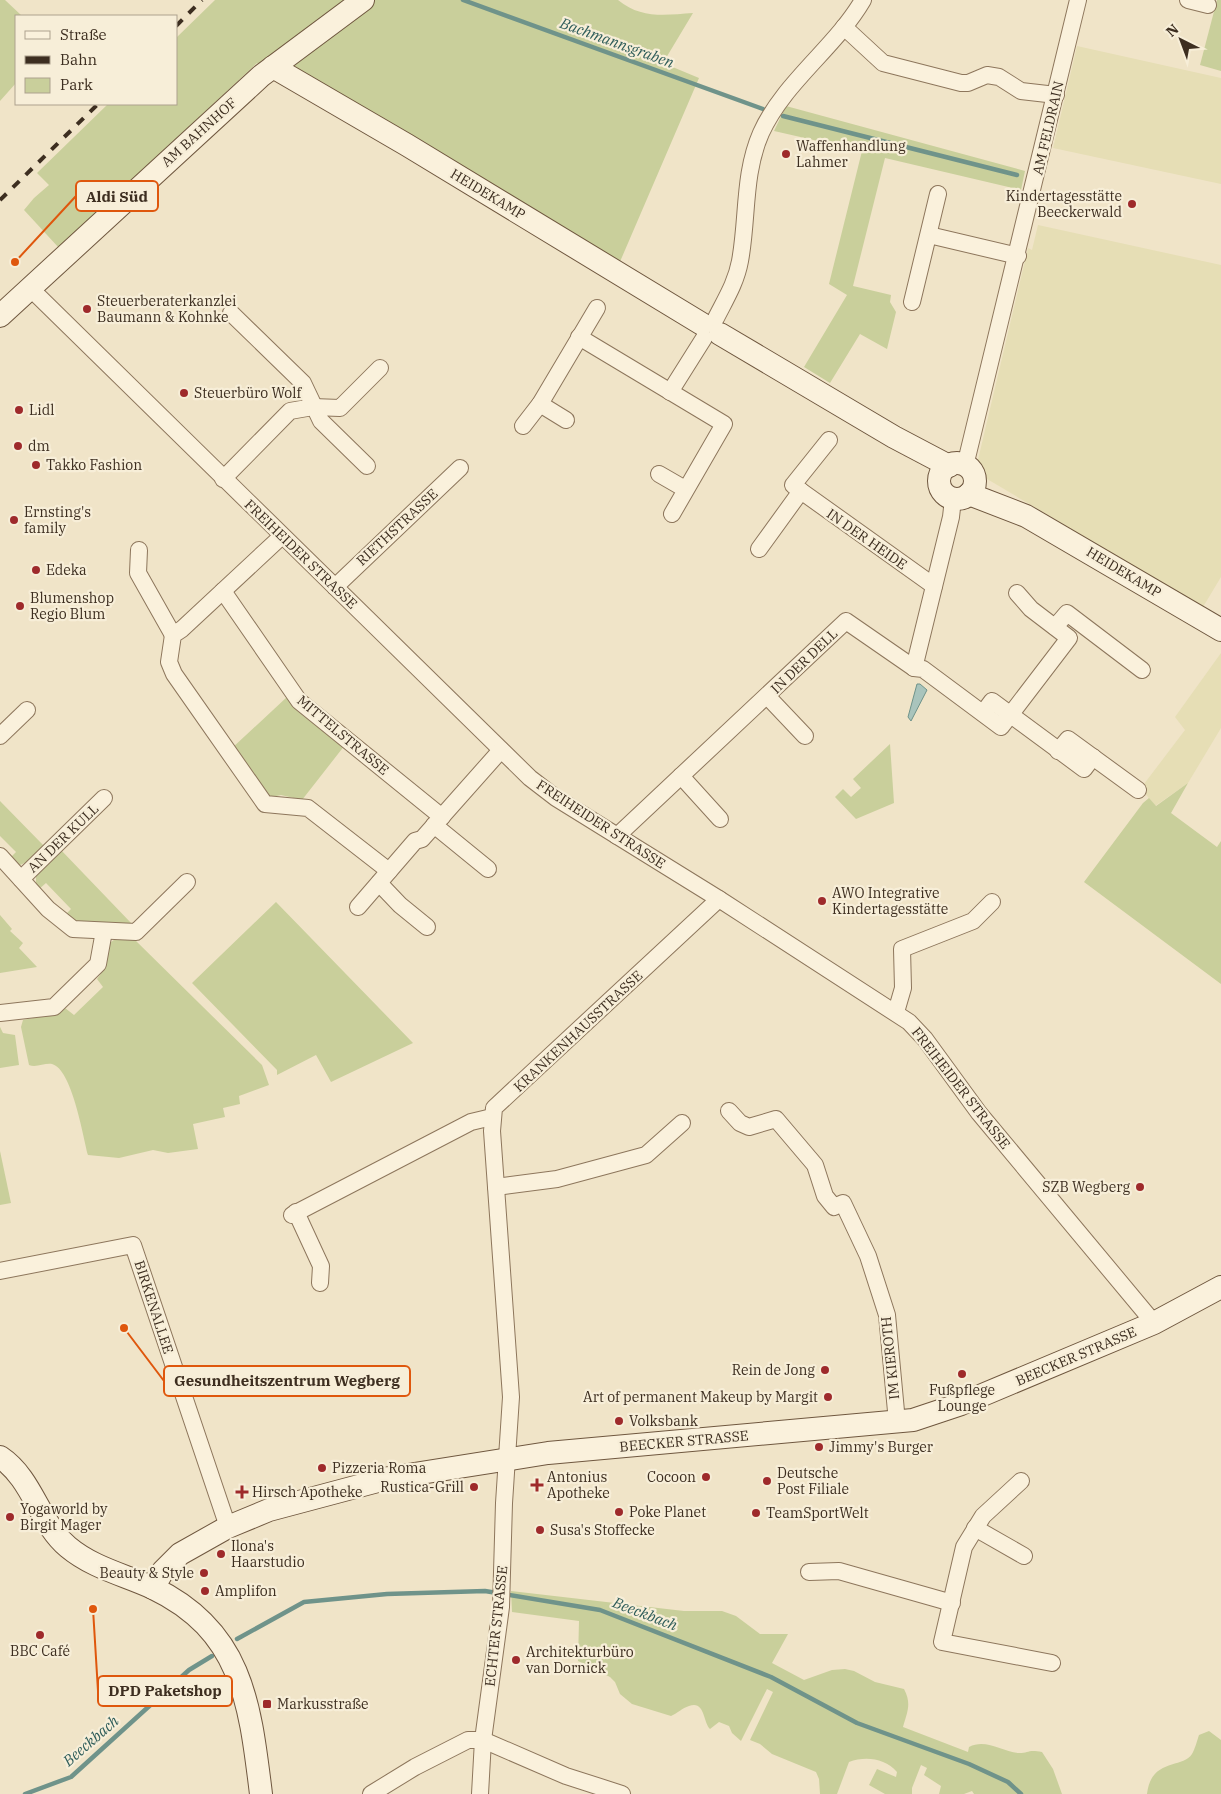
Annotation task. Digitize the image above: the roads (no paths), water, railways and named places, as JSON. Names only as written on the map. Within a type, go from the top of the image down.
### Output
[{"type":"street","name":"AM BAHNHOF","points":[[0,316],[155,172],[273,68],[363,0]]},
{"type":"street","points":[[670,392],[710,329],[734,286],[740,260],[746,196],[751,168],[761,134],[783,98],[844,27],[863,0]]},
{"type":"street","name":"AM FELDRAIN","points":[[958,481],[1018,256],[1078,0]]},
{"type":"street","points":[[1188,0],[1208,5]]},
{"type":"street","points":[[844,27],[883,63],[961,84],[987,75],[999,77],[1021,91],[1056,96]]},
{"type":"street","name":"HEIDEKAMP","points":[[273,68],[407,145],[710,329],[894,437],[958,481],[1026,516],[1221,630]]},
{"type":"street","points":[[912,302],[938,194]]},
{"type":"street","points":[[929,235],[1018,256]]},
{"type":"street","name":"FREIHEIDER STRASSE","points":[[30,288],[530,778],[556,798],[896,1012],[925,1039],[979,1113],[1154,1323]]},
{"type":"street","points":[[523,426],[540,404],[597,308]]},
{"type":"street","points":[[231,313],[303,383],[321,421],[367,466]]},
{"type":"street","points":[[579,337],[724,424],[672,514]]},
{"type":"street","points":[[223,479],[290,411],[313,407],[340,408],[380,368]]},
{"type":"street","points":[[540,404],[566,420]]},
{"type":"street","points":[[759,549],[801,491],[793,486],[829,440]]},
{"type":"street","name":"RIETHSTRASSE","points":[[335,587],[460,468]]},
{"type":"street","points":[[658,474],[685,489]]},
{"type":"street","points":[[958,481],[914,668],[922,669],[1001,727],[1081,624]]},
{"type":"street","name":"IN DER HEIDE","points":[[801,491],[934,586]]},
{"type":"street","points":[[173,635],[223,592],[282,536]]},
{"type":"street","points":[[139,550],[138,573],[173,635],[169,662],[174,674],[265,804],[308,808],[384,877],[400,905],[427,927]]},
{"type":"street","name":"MITTELSTRASSE","points":[[223,592],[299,702],[438,821],[488,870]]},
{"type":"street","points":[[1017,593],[1031,609],[1069,638]]},
{"type":"street","points":[[1055,627],[1066,613],[1142,670]]},
{"type":"street","name":"IN DER DELL","points":[[617,836],[846,621],[914,668]]},
{"type":"street","name":"IN DER DELL","points":[[767,696],[805,736]]},
{"type":"street","points":[[0,736],[27,710]]},
{"type":"street","points":[[1011,715],[1084,769],[1093,757],[1138,790]]},
{"type":"street","points":[[358,907],[416,841],[422,839],[501,750]]},
{"type":"street","points":[[681,776],[720,819]]},
{"type":"street","name":"AN DER KULL","points":[[21,879],[104,798]]},
{"type":"street","name":"AN DER KULL","points":[[0,856],[64,924],[73,929],[136,932],[187,882]]},
{"type":"street","name":"KRANKENHAUSSTRASSE","points":[[492,1117],[494,1108],[719,899]]},
{"type":"street","points":[[896,1012],[903,988],[902,949],[973,921],[992,902]]},
{"type":"street","points":[[0,1013],[54,1007],[98,964],[104,931]]},
{"type":"street","name":"IM KIEROTH","points":[[729,1111],[740,1123],[749,1127],[776,1119],[814,1165],[825,1196],[834,1207],[842,1203],[868,1256],[887,1315],[897,1422]]},
{"type":"street","points":[[320,1284],[322,1266],[294,1214],[471,1122],[492,1117],[511,1397],[508,1457]]},
{"type":"street","points":[[496,1187],[557,1179],[646,1155],[682,1123]]},
{"type":"street","name":"BIRKENALLEE","points":[[0,1271],[133,1245],[228,1527]]},
{"type":"street","name":"BEECKER STRASSE","points":[[153,1588],[164,1571],[180,1554],[228,1527],[269,1510],[389,1478],[508,1457],[912,1420],[961,1404],[1154,1323],[1221,1287]]},
{"type":"street","points":[[0,1457],[22,1480],[55,1533],[68,1547],[91,1563],[153,1588],[187,1606],[216,1635],[230,1658],[246,1702],[255,1743],[261,1794]]},
{"type":"street","name":"ECHTER STRASSE","points":[[480,1794],[483,1740],[501,1592],[508,1457]]},
{"type":"street","points":[[1021,1481],[983,1516],[964,1547],[942,1642],[1052,1663]]},
{"type":"street","points":[[975,1528],[1024,1556]]},
{"type":"street","points":[[809,1572],[839,1570],[952,1603]]},
{"type":"street","points":[[371,1794],[415,1767],[468,1740],[483,1740],[566,1776],[622,1794]]},
{"type":"water","points":[[917,684],[920,684],[927,690],[911,721],[908,717]]},
{"type":"waterway","name":"Bachmannsgraben","points":[[463,0],[763,109]]},
{"type":"waterway","name":"Bachmannsgraben","points":[[783,116],[1017,175]]},
{"type":"waterway","name":"Beeckbach","points":[[237,1639],[304,1602],[387,1594],[485,1591],[600,1610],[771,1677],[857,1723],[969,1764],[1008,1782],[1021,1794]]},
{"type":"waterway","name":"Beeckbach","points":[[25,1794],[71,1777],[189,1670],[212,1656]]},
{"type":"railway","points":[[178,24],[202,0]]},
{"type":"railway","points":[[0,200],[97,105]]},
{"type":"place","name":"Waffenhandlung Lahmer","points":[[786,154]]},
{"type":"place","name":"Kindertagesstätte Beeckerwald","points":[[1132,204]]},
{"type":"place","name":"Aldi Süd","points":[[15,262]]},
{"type":"place","name":"Steuerberaterkanzlei Baumann & Kohnke","points":[[87,309]]},
{"type":"place","name":"Steuerbüro Wolf","points":[[184,393]]},
{"type":"place","name":"Lidl","points":[[19,410]]},
{"type":"place","name":"dm","points":[[18,446]]},
{"type":"place","name":"Takko Fashion","points":[[36,465]]},
{"type":"place","name":"Ernsting's family","points":[[14,520]]},
{"type":"place","name":"Edeka","points":[[36,570]]},
{"type":"place","name":"Blumenshop Regio Blum","points":[[20,606]]},
{"type":"place","name":"AWO Integrative Kindertagesstätte","points":[[822,901]]},
{"type":"place","name":"SZB Wegberg","points":[[1140,1187]]},
{"type":"place","name":"Gesundheitszentrum Wegberg","points":[[124,1328]]},
{"type":"place","name":"Rein de Jong","points":[[825,1370]]},
{"type":"place","name":"Fußpflege Lounge","points":[[962,1374]]},
{"type":"place","name":"Art of permanent Makeup by Margit","points":[[828,1397]]},
{"type":"place","name":"Volksbank","points":[[619,1421]]},
{"type":"place","name":"Jimmy's Burger","points":[[819,1447]]},
{"type":"place","name":"Pizzeria Roma","points":[[322,1468]]},
{"type":"place","name":"Cocoon","points":[[706,1477]]},
{"type":"place","name":"Deutsche Post Filiale","points":[[767,1481]]},
{"type":"place","name":"Antonius Apotheke","points":[[537,1485]]},
{"type":"place","name":"Rustica-Grill","points":[[474,1487]]},
{"type":"place","name":"Hirsch Apotheke","points":[[242,1492]]},
{"type":"place","name":"Poke Planet","points":[[619,1512]]},
{"type":"place","name":"TeamSportWelt","points":[[756,1513]]},
{"type":"place","name":"Yogaworld by Birgit Mager","points":[[10,1517]]},
{"type":"place","name":"Susa's Stoffecke","points":[[540,1530]]},
{"type":"place","name":"Ilona's Haarstudio","points":[[221,1554]]},
{"type":"place","name":"Beauty & Style","points":[[204,1573]]},
{"type":"place","name":"Amplifon","points":[[205,1591]]},
{"type":"place","name":"DPD Paketshop","points":[[93,1609]]},
{"type":"place","name":"BBC Café","points":[[40,1635]]},
{"type":"place","name":"Architekturbüro van Dornick","points":[[516,1660]]},
{"type":"place","name":"Markusstraße","points":[[267,1704]]}]
